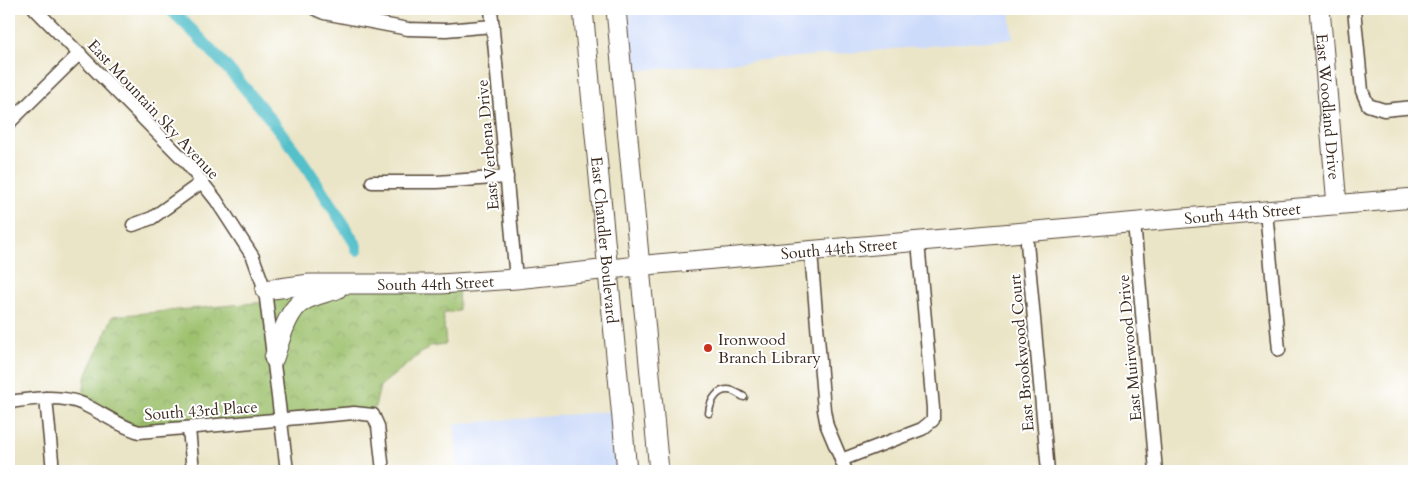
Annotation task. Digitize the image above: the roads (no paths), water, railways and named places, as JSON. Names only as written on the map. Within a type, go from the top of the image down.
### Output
[{"type":"street","name":"East Mountain Sky Avenue","points":[[35,9],[186,162],[216,200],[252,257],[265,290],[287,471]]},
{"type":"street","points":[[315,9],[324,13],[408,29],[446,30],[493,26]]},
{"type":"street","name":"East Verbena Drive","points":[[491,9],[516,279]]},
{"type":"street","name":"East Chandler Boulevard","points":[[583,9],[627,471]]},
{"type":"street","name":"East Chandler Boulevard","points":[[616,9],[659,471]]},
{"type":"street","name":"East Woodland Drive","points":[[1320,9],[1337,205]]},
{"type":"street","points":[[1354,9],[1362,91],[1368,105],[1384,110],[1414,107]]},
{"type":"street","points":[[9,123],[80,53]]},
{"type":"street","points":[[372,182],[437,182],[507,177]]},
{"type":"street","points":[[133,226],[152,218],[202,182]]},
{"type":"street","name":"South 44th Street","points":[[265,290],[310,284],[440,284],[516,279],[640,266],[1414,198]]},
{"type":"street","points":[[1266,211],[1279,350]]},
{"type":"street","name":"East Muirwood Drive","points":[[1134,222],[1156,471]]},
{"type":"street","name":"East Brookwood Court","points":[[1026,232],[1048,471]]},
{"type":"street","points":[[811,252],[824,410],[827,426],[844,465],[922,429],[932,420],[933,408],[918,242]]},
{"type":"street","points":[[274,358],[289,318],[298,304],[307,299],[353,284]]},
{"type":"street","points":[[46,398],[53,471]]},
{"type":"street","name":"South 43rd Place","points":[[9,402],[46,398],[65,399],[82,404],[126,428],[139,432],[354,413],[373,415],[378,426],[382,471]]},
{"type":"street","points":[[189,429],[193,471]]},
{"type":"lane","points":[[709,413],[712,398],[725,390],[733,391],[744,397]]},
{"type":"waterway","points":[[170,9],[219,58],[278,129],[317,182],[355,243],[357,250]]},
{"type":"place","name":"Ironwood Branch Library","points":[[708,348]]}]
